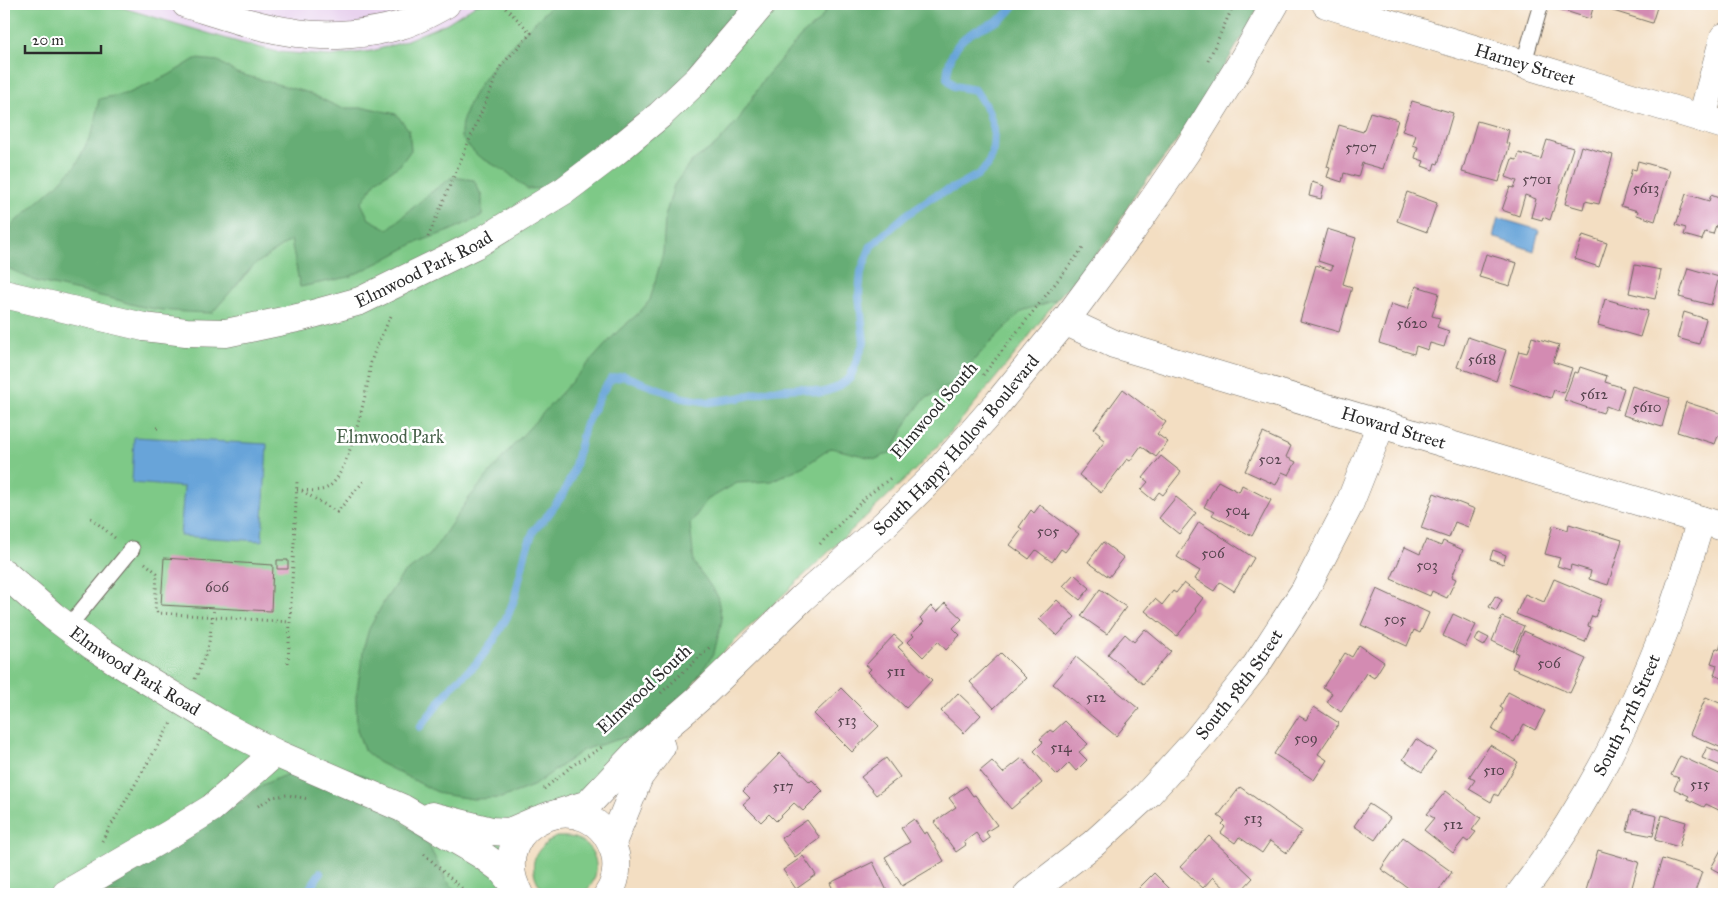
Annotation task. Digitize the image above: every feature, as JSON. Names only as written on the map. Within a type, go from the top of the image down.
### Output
[{"type":"street","points":[[186,4],[256,25],[298,34],[337,34],[369,32],[402,25],[446,4]]},
{"type":"street","name":"Elmwood Park Road","points":[[4,294],[144,326],[186,332],[210,333],[226,333],[264,325],[360,301],[475,245],[565,190],[615,152],[698,79],[762,4]]},
{"type":"street","name":"South Happy Hollow Boulevard","points":[[548,816],[588,804],[637,752],[698,698],[801,599],[885,524],[935,475],[1066,321],[1131,232],[1186,152],[1275,4]]},
{"type":"street","name":"Harney Street","points":[[1326,4],[1713,122]]},
{"type":"street","points":[[1713,122],[1724,37]]},
{"type":"street","name":"Howard Street","points":[[1066,321],[1114,344],[1713,524]]},
{"type":"street","name":"South 58th Street","points":[[1028,894],[1093,844],[1147,795],[1197,740],[1255,667],[1305,590],[1344,514],[1380,424]]},
{"type":"street","name":"South 57th Street","points":[[1520,894],[1543,864],[1593,784],[1636,700],[1671,614],[1713,524]]},
{"type":"street","name":"Elmwood Park Road","points":[[4,573],[93,646],[140,676],[225,727],[275,753],[402,808],[501,869],[516,888]]},
{"type":"street","points":[[612,844],[640,777],[698,698]]},
{"type":"street","points":[[57,890],[170,834],[212,808],[275,753]]},
{"type":"street","name":"Elmwood Park Road","points":[[402,808],[492,831],[509,832],[548,816]]},
{"type":"street","points":[[516,888],[510,864],[513,847],[523,831],[548,816],[575,814],[590,820],[603,830],[612,844],[616,860],[616,876],[609,893]]},
{"type":"lane","points":[[1523,65],[1541,4]]},
{"type":"lane","points":[[68,627],[131,550]]},
{"type":"path","points":[[427,238],[501,66],[531,33],[502,4]]},
{"type":"path","points":[[1208,63],[1234,4]]},
{"type":"path","name":"Elmwood South","points":[[979,381],[1085,246]]},
{"type":"path","points":[[297,490],[323,489],[331,485],[340,473],[357,427],[375,350],[395,307]]},
{"type":"path","points":[[157,428],[162,428]]},
{"type":"path","name":"Elmwood South","points":[[814,549],[868,496],[898,473]]},
{"type":"path","points":[[301,490],[337,512],[364,481]]},
{"type":"path","points":[[288,663],[297,482]]},
{"type":"path","points":[[91,518],[157,573],[155,610],[158,612],[290,622]]},
{"type":"path","points":[[191,686],[208,649],[214,608]]},
{"type":"path","name":"Elmwood South","points":[[660,694],[710,647]]},
{"type":"path","points":[[99,846],[168,729]]},
{"type":"path","name":"Elmwood South","points":[[573,765],[612,741]]},
{"type":"path","points":[[272,797],[287,796],[316,801]]},
{"type":"path","points":[[420,852],[433,861],[468,894]]},
{"type":"path","points":[[32,894],[57,890]]},
{"type":"shaded area","points":[[110,4],[477,4],[447,23],[400,43],[372,51],[330,56],[278,52],[241,43]]},
{"type":"green space","name":"Elmwood Park","points":[[4,4],[110,4],[241,43],[278,52],[330,56],[372,51],[400,43],[447,23],[477,4],[1258,4],[1166,153],[1021,347],[957,425],[915,470],[742,634],[628,746],[589,790],[540,810],[507,894],[4,894]]},
{"type":"green space","points":[[553,4],[771,4],[735,48],[547,188],[527,189],[508,173],[478,156],[461,138],[461,126],[468,106],[488,73],[513,44]]},
{"type":"green space","points":[[830,4],[1261,4],[1195,117],[1133,198],[1111,237],[1083,271],[1056,300],[1022,311],[951,385],[923,400],[907,422],[892,452],[876,459],[831,448],[806,465],[772,481],[737,483],[707,500],[690,524],[694,563],[717,595],[722,620],[714,653],[687,693],[646,731],[583,750],[533,786],[501,798],[473,799],[441,794],[378,762],[364,750],[357,730],[356,697],[364,646],[369,629],[385,600],[403,574],[430,555],[469,498],[510,449],[618,331],[640,312],[650,300],[663,253],[665,217],[674,185],[691,162],[717,144],[739,119],[764,79],[800,37],[820,20]]},
{"type":"green space","points":[[195,59],[218,61],[236,73],[306,92],[341,108],[369,108],[396,114],[409,130],[411,150],[400,165],[377,180],[361,203],[369,219],[388,229],[452,177],[474,180],[482,197],[482,216],[449,231],[415,243],[349,277],[300,287],[291,240],[253,266],[212,313],[141,307],[35,281],[4,266],[4,236],[15,222],[55,187],[76,165],[93,130],[99,99],[129,93],[169,75]]},
{"type":"green space","points":[[341,768],[365,776],[387,794],[401,822],[427,842],[446,880],[460,894],[101,894],[122,881],[153,846],[215,803],[242,802],[262,785],[292,772]]},
{"type":"green space","points":[[556,837],[568,837],[584,843],[594,856],[596,873],[591,885],[585,891],[576,894],[549,894],[538,883],[534,868],[536,856],[544,845]]},
{"type":"water","points":[[1498,218],[1539,230],[1534,251],[1493,237]]},
{"type":"water","points":[[134,437],[267,444],[262,541],[180,536],[184,487],[132,483]]},
{"type":"building","points":[[1554,4],[1594,4],[1590,19],[1553,7]]},
{"type":"building","points":[[1612,4],[1658,4],[1652,23],[1610,10]]},
{"type":"building","points":[[1412,101],[1453,113],[1438,164],[1435,163],[1433,170],[1422,166],[1424,161],[1415,158],[1418,147],[1413,145],[1416,135],[1402,131]]},
{"type":"building","points":[[1370,112],[1398,120],[1383,169],[1362,163],[1358,177],[1344,173],[1342,182],[1327,177],[1330,168],[1327,167],[1339,125],[1363,132]]},
{"type":"building","points":[[1477,121],[1509,130],[1506,143],[1510,144],[1499,182],[1462,172]]},
{"type":"building","points":[[1547,140],[1573,148],[1550,220],[1543,217],[1542,220],[1531,217],[1536,199],[1525,195],[1519,216],[1502,210],[1510,187],[1514,188],[1517,181],[1506,177],[1512,159],[1517,160],[1519,153],[1541,159]]},
{"type":"building","points":[[1581,146],[1613,155],[1599,204],[1585,201],[1583,209],[1565,204]]},
{"type":"building","points":[[1638,161],[1670,170],[1655,221],[1637,215],[1638,211],[1621,206],[1632,169],[1636,170]]},
{"type":"building","points":[[1312,182],[1324,186],[1321,199],[1309,196]]},
{"type":"building","points":[[1407,192],[1437,203],[1427,232],[1397,221]]},
{"type":"building","points":[[1686,194],[1709,201],[1711,195],[1724,200],[1724,227],[1716,225],[1713,234],[1705,232],[1702,240],[1684,235],[1686,228],[1676,225]]},
{"type":"building","points":[[1327,229],[1356,238],[1343,284],[1352,287],[1339,332],[1300,321],[1316,265],[1331,270],[1333,266],[1318,261]]},
{"type":"building","points":[[1583,235],[1607,243],[1599,267],[1575,259]]},
{"type":"building","points":[[1486,254],[1517,263],[1510,286],[1479,277]]},
{"type":"building","points":[[1635,265],[1661,270],[1655,299],[1629,293]]},
{"type":"building","points":[[1688,268],[1719,277],[1711,305],[1679,297]]},
{"type":"building","points":[[1416,286],[1439,293],[1432,316],[1440,318],[1437,327],[1449,331],[1444,347],[1430,343],[1428,350],[1416,346],[1414,354],[1379,343],[1391,304],[1408,309]]},
{"type":"building","points":[[1605,299],[1648,311],[1640,337],[1598,325]]},
{"type":"building","points":[[1684,312],[1706,319],[1699,344],[1677,338]]},
{"type":"building","points":[[1468,337],[1506,350],[1496,381],[1457,367]]},
{"type":"building","points":[[1532,337],[1559,345],[1553,362],[1572,368],[1564,393],[1554,390],[1551,398],[1509,384],[1519,351],[1527,353]]},
{"type":"building","points":[[1580,367],[1607,376],[1605,382],[1624,388],[1617,410],[1606,406],[1603,413],[1564,400],[1574,372],[1578,373]]},
{"type":"building","points":[[1632,386],[1670,398],[1662,427],[1623,415]]},
{"type":"building","points":[[1123,389],[1166,422],[1157,434],[1168,442],[1156,457],[1141,446],[1130,461],[1127,459],[1101,493],[1079,475],[1105,441],[1094,429]]},
{"type":"building","points":[[1686,402],[1723,414],[1721,420],[1724,421],[1724,438],[1718,436],[1715,444],[1677,432]]},
{"type":"building","points":[[1263,433],[1291,446],[1286,457],[1296,462],[1289,475],[1282,472],[1276,485],[1245,471]]},
{"type":"building","points":[[1161,456],[1181,472],[1163,495],[1159,492],[1153,500],[1141,490],[1148,482],[1143,478]]},
{"type":"building","points":[[1218,481],[1239,492],[1242,485],[1271,500],[1252,536],[1212,515],[1214,512],[1204,507]]},
{"type":"building","points":[[1434,493],[1475,509],[1468,527],[1455,522],[1449,538],[1421,528]]},
{"type":"building","points":[[1176,497],[1196,513],[1179,534],[1159,518]]},
{"type":"building","points":[[1040,505],[1079,534],[1065,552],[1061,549],[1052,562],[1036,550],[1029,559],[1010,545],[1022,529],[1019,527],[1031,510],[1034,513]]},
{"type":"building","points":[[1199,522],[1254,558],[1234,591],[1220,582],[1214,591],[1195,579],[1200,571],[1177,557]]},
{"type":"building","points":[[1569,524],[1622,540],[1608,585],[1589,579],[1591,571],[1571,565],[1570,570],[1557,566],[1560,558],[1545,554],[1553,525],[1568,530]]},
{"type":"building","points":[[1426,540],[1441,546],[1443,541],[1463,550],[1452,577],[1456,579],[1447,598],[1432,591],[1430,596],[1391,579],[1405,547],[1420,554]]},
{"type":"building","points":[[1103,542],[1124,558],[1109,577],[1088,562]]},
{"type":"building","points":[[1493,550],[1506,555],[1503,564],[1490,559]]},
{"type":"building","points":[[164,558],[273,565],[271,611],[161,605]]},
{"type":"building","points":[[277,560],[288,560],[288,569],[277,569]]},
{"type":"building","points":[[1074,574],[1090,588],[1080,600],[1063,586]]},
{"type":"building","points":[[1554,579],[1602,599],[1595,617],[1592,616],[1588,626],[1591,627],[1585,642],[1516,614],[1525,594],[1544,602]]},
{"type":"building","points":[[1184,583],[1203,598],[1195,609],[1197,611],[1177,636],[1145,611],[1155,599],[1162,605],[1173,591],[1176,593]]},
{"type":"building","points":[[1100,589],[1126,607],[1107,634],[1081,616]]},
{"type":"building","points":[[1377,589],[1429,613],[1420,633],[1414,630],[1407,646],[1361,625]]},
{"type":"building","points":[[1495,596],[1502,600],[1496,611],[1489,607]]},
{"type":"building","points":[[1057,600],[1075,617],[1057,636],[1039,619]]},
{"type":"building","points":[[945,603],[962,619],[953,628],[960,635],[946,650],[938,641],[923,657],[908,642],[914,636],[912,634],[924,622],[920,618],[931,606],[937,612]]},
{"type":"building","points":[[1453,614],[1476,625],[1465,647],[1443,636]]},
{"type":"building","points":[[1502,617],[1524,626],[1513,651],[1492,641]]},
{"type":"building","points":[[1145,629],[1171,651],[1143,684],[1108,654],[1125,634],[1134,642]]},
{"type":"building","points":[[1524,631],[1586,659],[1570,693],[1512,668],[1518,653],[1515,652]]},
{"type":"building","points":[[1479,633],[1489,638],[1484,646],[1475,641]]},
{"type":"building","points":[[894,635],[903,643],[898,647],[932,680],[906,708],[868,672],[871,669],[866,665]]},
{"type":"building","points":[[1724,636],[1724,679],[1714,675],[1717,665],[1711,663],[1716,648],[1719,650]]},
{"type":"building","points":[[1359,645],[1384,662],[1374,678],[1366,673],[1341,712],[1327,702],[1332,693],[1323,687],[1345,653],[1352,657]]},
{"type":"building","points":[[1001,653],[1026,678],[994,708],[970,682]]},
{"type":"building","points":[[1076,657],[1139,709],[1116,736],[1053,684]]},
{"type":"building","points":[[841,688],[879,726],[852,752],[814,714]]},
{"type":"building","points":[[1508,692],[1545,711],[1535,730],[1524,724],[1514,742],[1492,730],[1503,709],[1500,707]]},
{"type":"building","points":[[958,693],[981,715],[964,733],[941,711]]},
{"type":"building","points":[[1706,697],[1724,705],[1724,749],[1690,734]]},
{"type":"building","points":[[1314,707],[1339,723],[1318,754],[1327,760],[1314,780],[1274,754],[1299,716],[1306,720]]},
{"type":"building","points":[[1065,721],[1088,744],[1079,752],[1087,760],[1076,771],[1069,763],[1057,775],[1034,751],[1043,742],[1040,739],[1050,730],[1053,732]]},
{"type":"building","points":[[1416,739],[1436,752],[1422,772],[1403,759]]},
{"type":"building","points":[[1490,745],[1518,762],[1498,796],[1495,794],[1491,802],[1469,789],[1475,780],[1469,777]]},
{"type":"building","points":[[1707,747],[1724,754],[1721,766],[1702,758]]},
{"type":"building","points":[[780,753],[810,782],[812,780],[823,791],[803,811],[794,803],[776,821],[769,814],[761,822],[743,804],[750,798],[743,791]]},
{"type":"building","points":[[1680,756],[1724,776],[1723,812],[1706,804],[1704,807],[1687,799],[1689,796],[1674,789],[1679,778],[1671,775]]},
{"type":"building","points":[[886,758],[900,777],[876,795],[861,777]]},
{"type":"building","points":[[1022,758],[1042,783],[1011,809],[980,771],[992,761],[1003,773]]},
{"type":"building","points":[[966,786],[997,825],[986,832],[990,838],[983,843],[976,833],[964,842],[966,845],[956,852],[934,822],[956,807],[949,798]]},
{"type":"building","points":[[1240,787],[1302,831],[1287,853],[1270,841],[1262,853],[1239,837],[1235,843],[1221,833],[1225,827],[1222,824],[1225,821],[1218,816]]},
{"type":"building","points":[[1446,791],[1481,818],[1472,830],[1476,832],[1468,842],[1464,839],[1453,853],[1424,830],[1434,818],[1427,814]]},
{"type":"building","points":[[1369,804],[1390,818],[1375,840],[1354,826]]},
{"type":"building","points":[[1632,810],[1657,816],[1653,836],[1627,831]]},
{"type":"building","points":[[1662,815],[1686,822],[1679,847],[1655,840]]},
{"type":"building","points":[[914,819],[924,834],[927,832],[944,861],[902,886],[885,857],[910,842],[901,828]]},
{"type":"building","points":[[807,820],[820,838],[795,857],[781,838]]},
{"type":"building","points":[[1209,836],[1253,878],[1238,894],[1231,894],[1213,877],[1203,888],[1180,867]]},
{"type":"building","points":[[1403,837],[1452,872],[1436,894],[1417,894],[1381,869]]},
{"type":"building","points":[[1722,848],[1724,849],[1724,875],[1711,868]]},
{"type":"building","points":[[1598,850],[1639,862],[1630,894],[1585,894]]},
{"type":"building","points":[[803,856],[816,875],[796,889],[783,870]]},
{"type":"building","points":[[1662,859],[1702,872],[1694,894],[1651,894]]},
{"type":"building","points":[[873,862],[888,893],[835,894],[830,883]]},
{"type":"building","points":[[1154,873],[1175,894],[1133,894]]},
{"type":"waterway","points":[[420,727],[454,684],[476,664],[494,640],[508,615],[515,597],[526,550],[534,530],[564,493],[573,473],[585,426],[602,392],[611,379],[624,376],[683,398],[709,402],[738,398],[771,390],[801,388],[821,393],[836,388],[850,378],[864,342],[859,294],[861,272],[871,246],[906,215],[934,196],[958,186],[979,174],[988,165],[993,150],[994,129],[988,110],[975,90],[954,86],[947,78],[950,59],[964,38],[1005,16],[1015,4]]},
{"type":"waterway","points":[[306,894],[320,873]]}]
